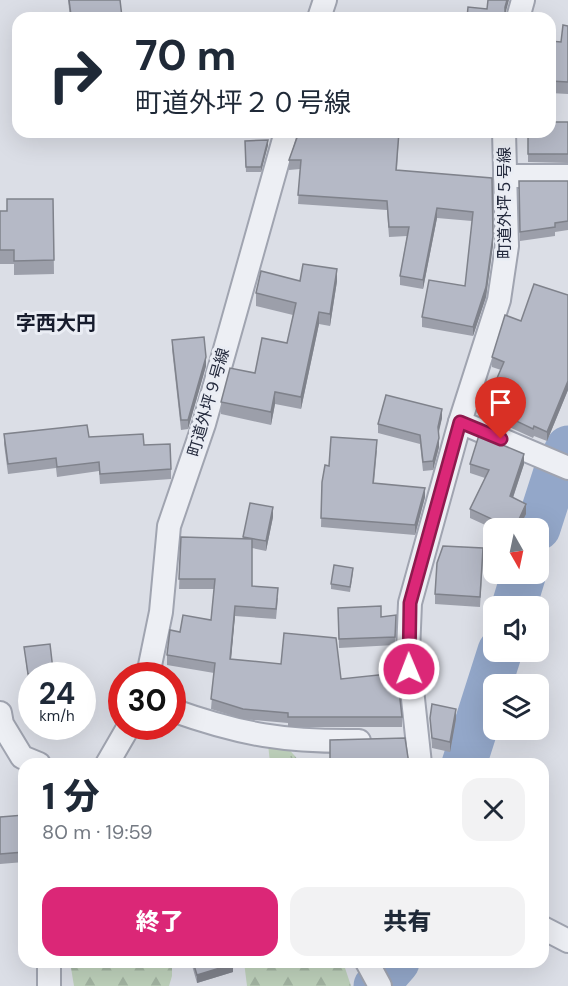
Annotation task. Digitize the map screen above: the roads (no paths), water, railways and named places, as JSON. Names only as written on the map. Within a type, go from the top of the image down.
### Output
[{"type":"street","name":"町道外坪９号線","points":[[150,662],[161,612],[169,526],[204,424],[284,138]]},
{"type":"street","name":"町道外坪５号線","points":[[415,758],[400,740],[410,603],[460,422],[499,300],[507,246],[504,138]]},
{"type":"street","points":[[505,176],[568,176]]},
{"type":"street","points":[[460,422],[568,468]]},
{"type":"street","points":[[0,713],[2,724],[24,758]]},
{"type":"street","points":[[186,716],[219,727],[267,738],[308,742],[400,740]]},
{"type":"street","points":[[110,758],[121,740]]},
{"type":"street","points":[[549,931],[568,941]]},
{"type":"street","points":[[48,968],[49,986]]},
{"type":"street","points":[[370,968],[380,986]]},
{"type":"waterway","points":[[541,518],[556,472],[568,448]]},
{"type":"waterway","points":[[517,596],[521,584]]},
{"type":"waterway","points":[[466,758],[496,662]]},
{"type":"waterway","points":[[376,986],[392,968]]},
{"type":"district","name":"字西大円","points":[[56,323]]}]
